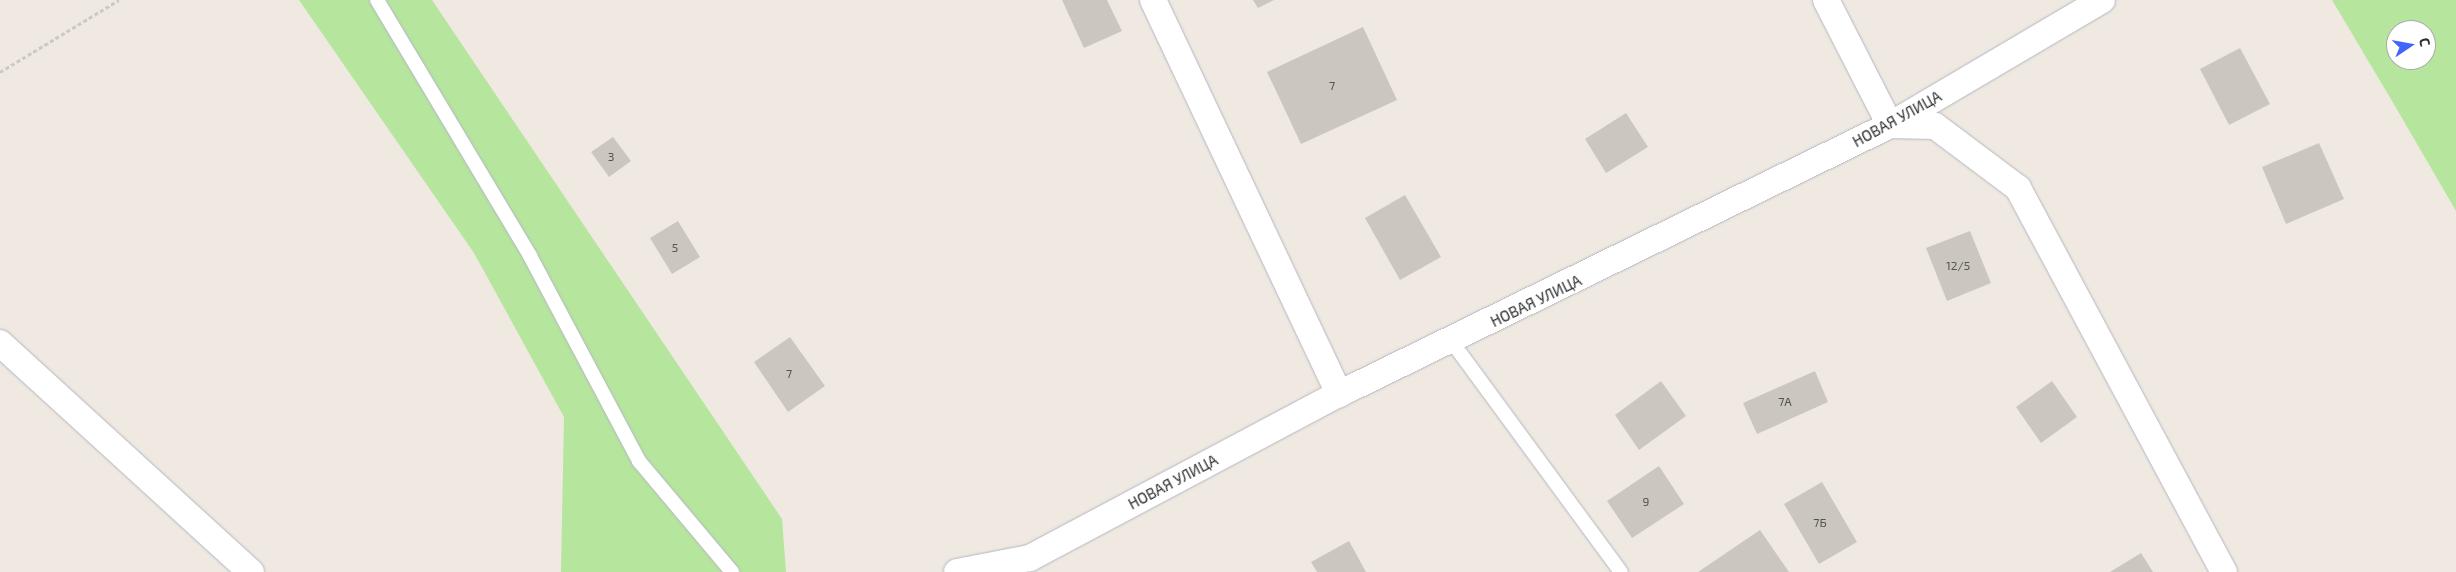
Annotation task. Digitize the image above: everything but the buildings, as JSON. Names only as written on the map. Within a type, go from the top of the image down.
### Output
[{"type":"street","points":[[1153,0],[1339,394]]},
{"type":"street","points":[[1826,0],[1890,125],[1936,126],[2018,188],[2224,572]]},
{"type":"street","name":"НОВАЯ УЛИЦА","points":[[957,572],[1030,558],[1339,394],[1452,342],[1890,125],[2102,0]]},
{"type":"street","points":[[0,343],[251,572]]},
{"type":"lane","points":[[377,0],[530,256],[639,461],[732,572]]},
{"type":"lane","points":[[1452,342],[1621,572]]},
{"type":"path","points":[[0,72],[119,0]]},
{"type":"green space","points":[[299,0],[432,0],[782,519],[786,572],[561,572],[564,417],[474,253]]},
{"type":"green space","points":[[2332,0],[2456,0],[2456,211],[2395,106]]}]
